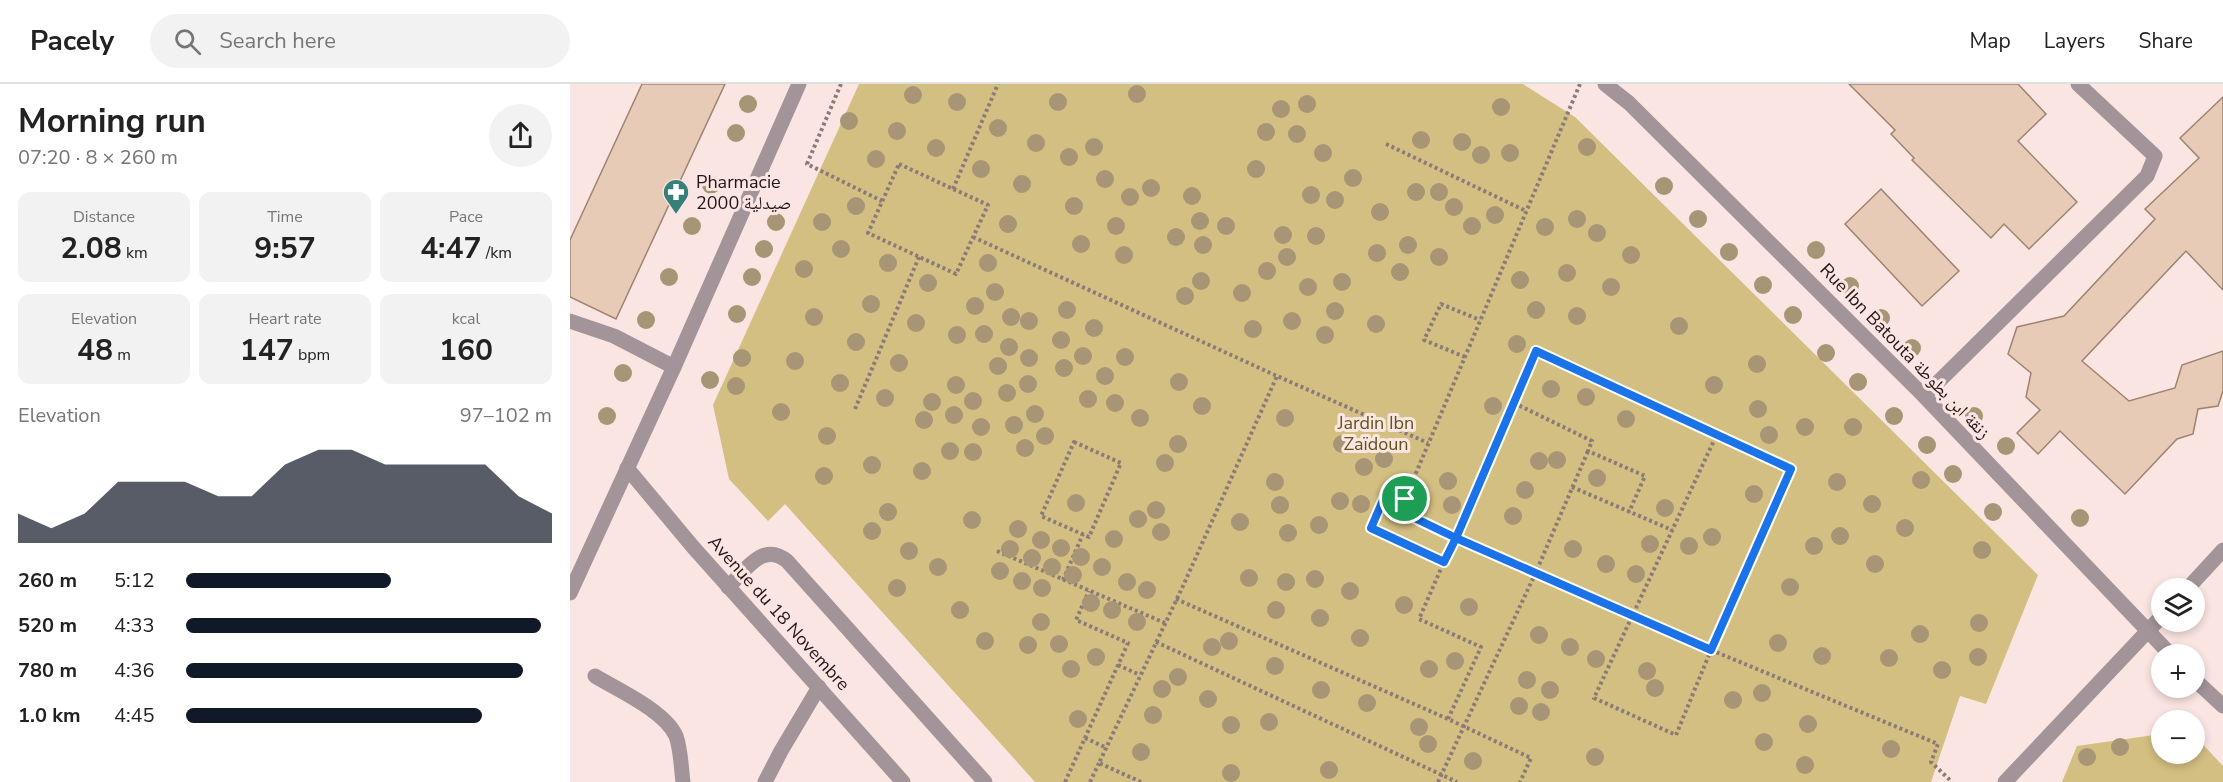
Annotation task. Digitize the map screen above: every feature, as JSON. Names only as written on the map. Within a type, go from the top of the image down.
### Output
[{"type":"street","points":[[570,593],[674,367],[799,84]]},
{"type":"street","name":"Rue Ibn Batouta زنقة ابن بطوطة","points":[[1605,84],[1629,103],[1924,396],[2160,644]]},
{"type":"street","points":[[1924,396],[2146,176],[2155,156],[2078,84]]},
{"type":"street","points":[[570,321],[614,336],[674,367]]},
{"type":"street","name":"Avenue du 18 Novembre","points":[[627,468],[728,587],[903,782]]},
{"type":"street","points":[[2197,578],[2223,550]]},
{"type":"street","points":[[728,587],[761,556],[771,553],[778,554],[787,561],[985,782]]},
{"type":"street","points":[[2005,782],[2151,627]]},
{"type":"street","points":[[594,676],[643,705],[672,728],[677,739],[683,782]]},
{"type":"street","points":[[765,782],[819,687]]},
{"type":"street","points":[[2205,690],[2223,706]]},
{"type":"path","points":[[841,84],[807,164],[882,201]]},
{"type":"path","points":[[953,189],[998,84]]},
{"type":"path","points":[[1580,84],[1400,511],[1711,650],[1938,744],[1932,762],[1952,782]]},
{"type":"path","points":[[1386,144],[1526,211]]},
{"type":"path","points":[[899,164],[953,189],[988,205],[956,274],[868,233],[899,164]]},
{"type":"path","points":[[973,237],[1428,443]]},
{"type":"path","points":[[855,409],[920,257]]},
{"type":"path","points":[[1465,357],[1424,340],[1441,304],[1480,320]]},
{"type":"path","points":[[1448,718],[1481,647],[1419,620],[1536,351],[1717,434],[1791,469],[1676,735],[1594,698],[1717,434]]},
{"type":"path","points":[[1090,782],[1277,376]]},
{"type":"path","points":[[1438,782],[1536,572],[1592,441],[1514,403]]},
{"type":"path","points":[[1074,442],[1121,463],[1089,537],[1083,534],[1041,516],[1074,442]]},
{"type":"path","points":[[1588,451],[1645,476],[1629,512]]},
{"type":"path","points":[[1572,488],[1672,530]]},
{"type":"path","points":[[1405,499],[1387,491],[1371,528],[1444,562]]},
{"type":"path","points":[[1063,580],[1083,534]]},
{"type":"path","points":[[997,551],[1165,623]]},
{"type":"path","points":[[1065,782],[1128,643],[1076,620],[1089,591]]},
{"type":"path","points":[[1176,599],[1448,718],[1531,758],[1520,782]]},
{"type":"path","points":[[1156,642],[1457,782]]},
{"type":"path","points":[[1118,665],[1140,675]]},
{"type":"path","points":[[1085,738],[1107,748]]},
{"type":"path","points":[[1099,763],[1141,782]]},
{"type":"green space","name":"Jardin Ibn Zaïdoun","points":[[859,84],[1523,84],[1575,117],[2038,575],[1986,704],[1960,696],[1931,782],[1035,782],[785,504],[768,521],[729,479],[713,405]]},
{"type":"green space","points":[[2151,735],[2151,764],[2205,764],[2205,747],[2223,766],[2223,782],[2062,782],[2077,746]]},
{"type":"building","points":[[642,84],[725,84],[616,319],[570,297],[570,240]]},
{"type":"building","points":[[1849,84],[2018,84],[2046,114],[2018,141],[2077,202],[2029,249],[2004,224],[1991,238],[1912,160],[1914,158],[1891,134],[1895,130]]},
{"type":"building","points":[[2223,97],[2223,290],[2186,251],[2082,361],[2129,401],[2175,388],[2182,365],[2223,351],[2223,391],[2218,406],[2198,409],[2193,434],[2177,439],[2125,494],[2060,431],[2038,454],[2017,433],[2040,410],[2026,397],[2031,373],[2008,354],[2017,327],[2064,316],[2155,219],[2145,209],[2199,158],[2180,138]]},
{"type":"building","points":[[1881,189],[1959,271],[1922,306],[1845,224]]},
{"type":"place","name":"Pharmacie 2000 صيدلية","points":[[676,215]]},
{"type":"route","points":[[1405,499],[1387,491],[1371,528],[1444,562],[1456,538],[1536,351],[1791,469],[1711,650],[1456,538],[1400,511],[1405,499]]}]
